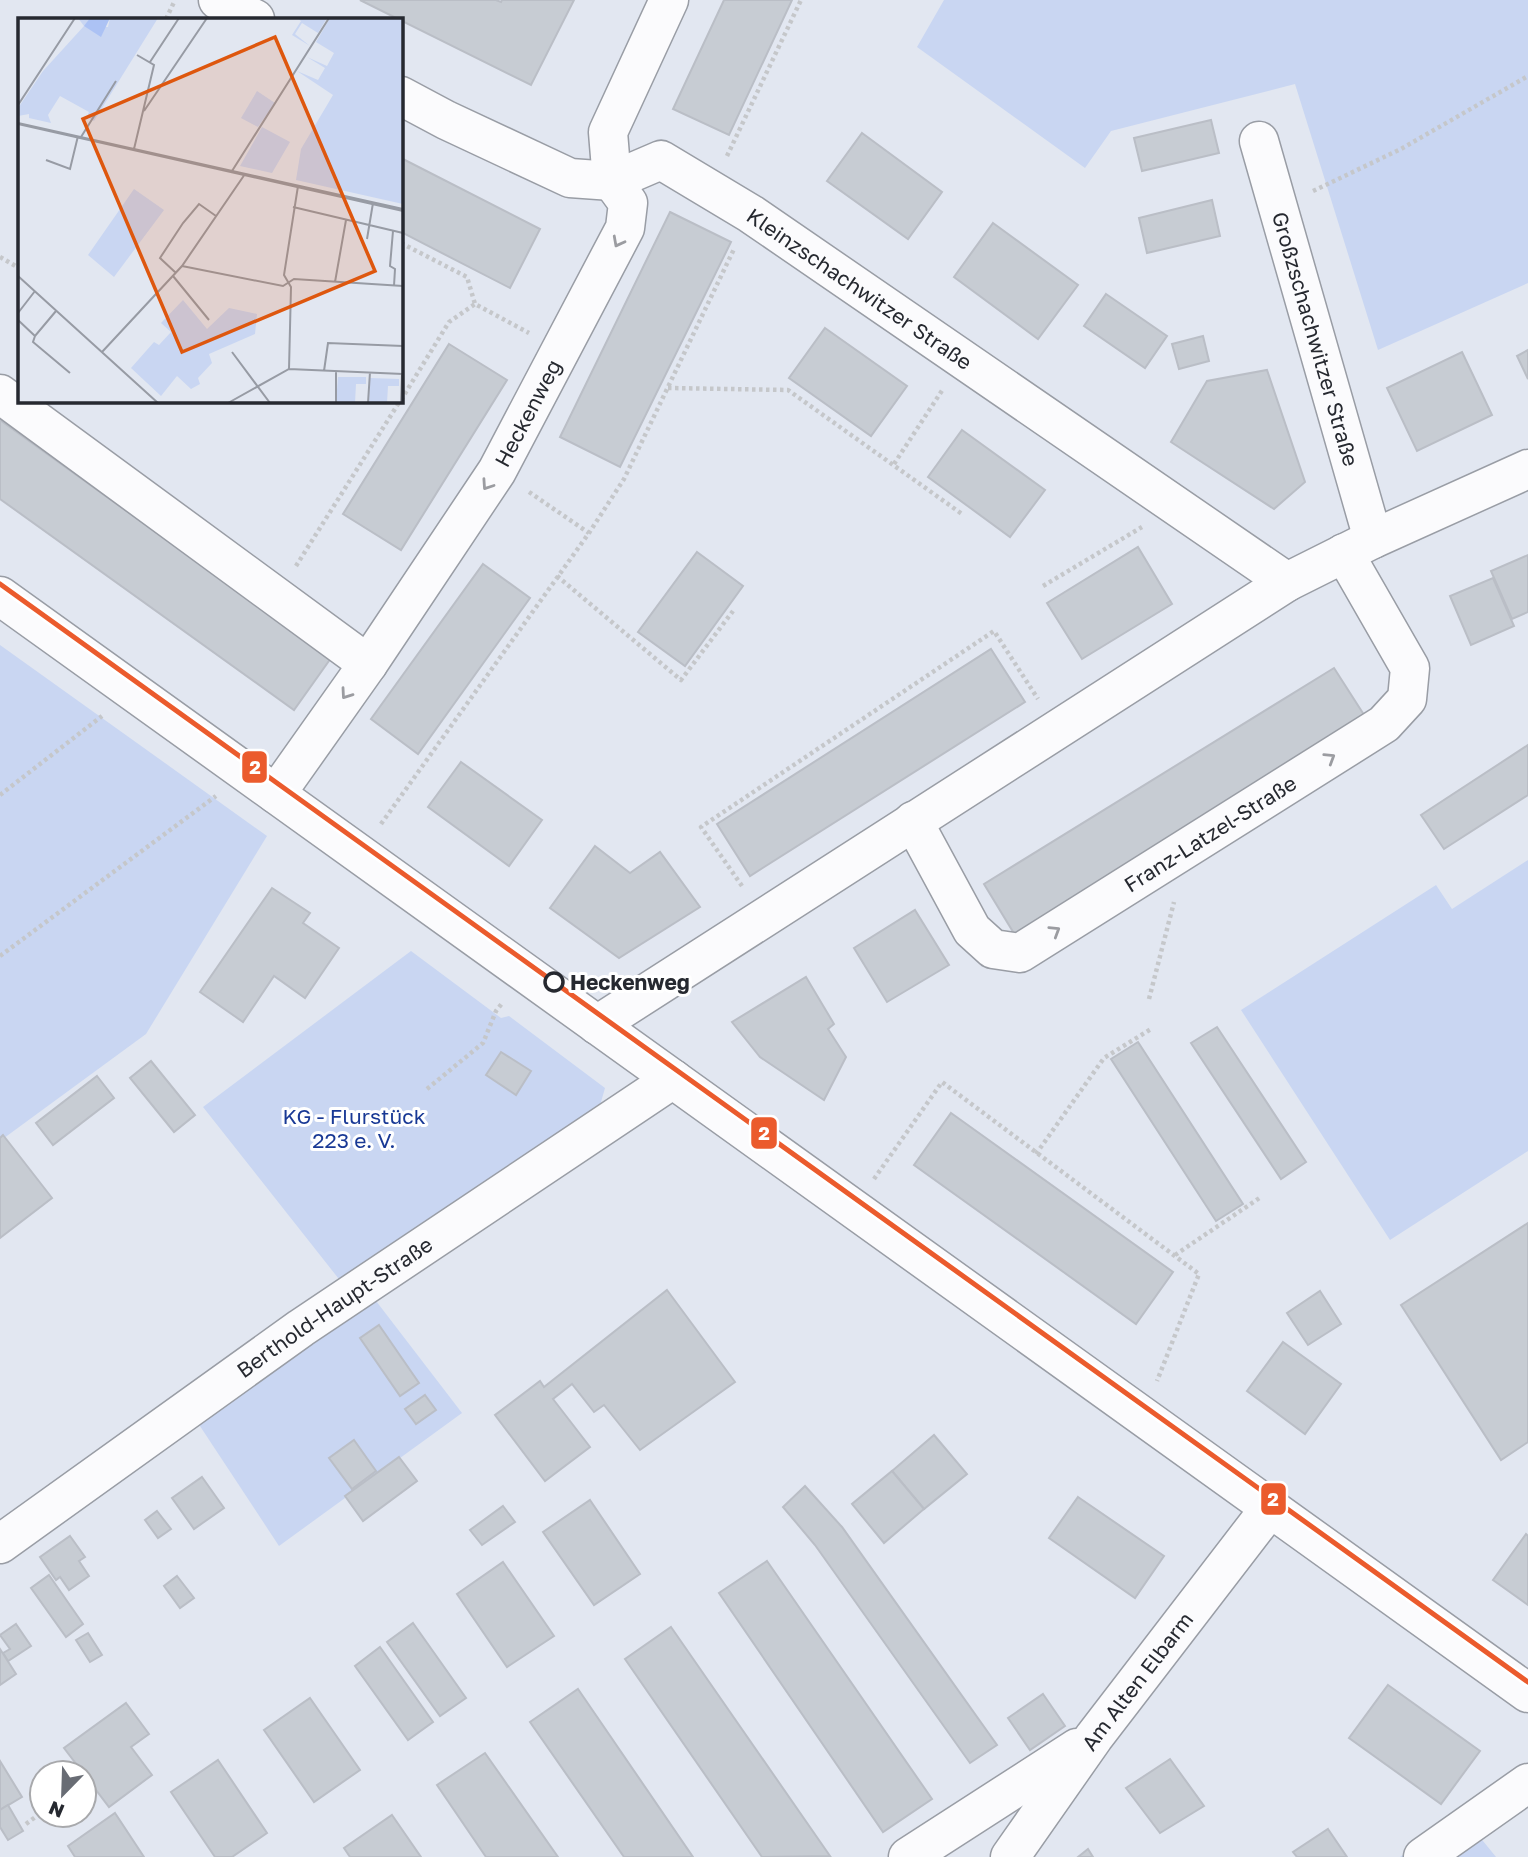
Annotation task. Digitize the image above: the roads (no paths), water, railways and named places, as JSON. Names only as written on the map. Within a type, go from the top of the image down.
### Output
[{"type":"street","points":[[218,0],[253,18]]},
{"type":"street","name":"Heckenweg","points":[[262,784],[368,664],[497,471],[625,229],[628,203],[612,181],[608,132],[669,0]]},
{"type":"street","name":"Kleinzschachwitzer Straße","points":[[402,97],[570,178],[612,181],[661,160],[712,188],[751,214],[1287,582]]},
{"type":"street","name":"Großzschachwitzer Straße","points":[[1259,141],[1279,207],[1358,546]]},
{"type":"street","points":[[0,394],[18,400]]},
{"type":"street","points":[[22,402],[56,414],[277,598],[368,664]]},
{"type":"street","points":[[597,1025],[1287,582],[1358,546],[1528,469]]},
{"type":"street","name":"Franz-Latzel-Straße","points":[[913,821],[972,930],[992,949],[1020,953],[1384,724],[1407,699],[1410,668],[1358,546]]},
{"type":"street","points":[[0,596],[1528,1693]]},
{"type":"street","name":"Berthold-Haupt-Straße","points":[[0,1544],[301,1328],[673,1079]]},
{"type":"street","name":"Am Alten Elbarm","points":[[1010,1857],[1094,1737],[1270,1508]]},
{"type":"street","points":[[908,1857],[1094,1737]]},
{"type":"street","points":[[1423,1857],[1528,1783]]},
{"type":"place","name":"Heckenweg","points":[[554,982]]},
{"type":"park label","name":"KG - Flurstück 223 e. V.","points":[[354,1128]]}]
